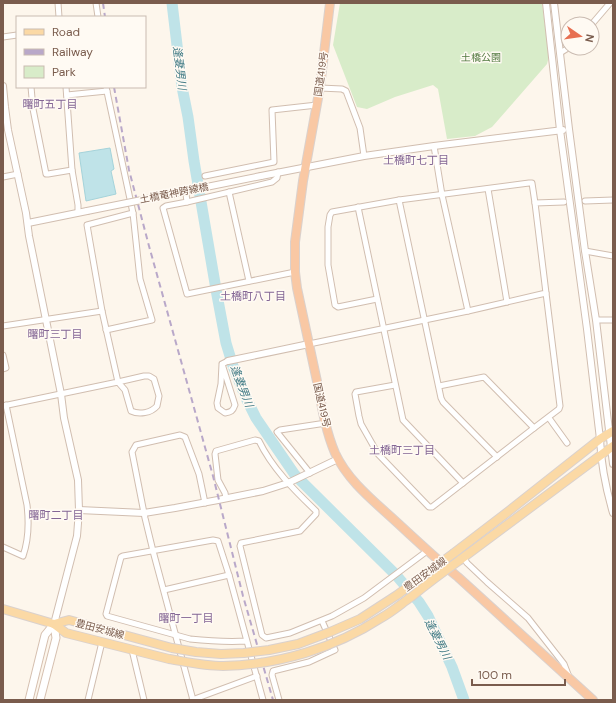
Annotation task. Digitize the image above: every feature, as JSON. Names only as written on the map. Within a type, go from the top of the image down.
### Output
[{"type":"highway","name":"国道419号","points":[[330,3],[320,88],[303,181],[295,242],[295,272],[297,288],[330,440],[338,459],[359,487],[438,561],[458,577],[593,700]]},
{"type":"main road","name":"豊田安城線","points":[[54,624],[69,620],[172,648],[196,652],[221,654],[244,653],[298,644],[360,619],[397,595],[611,432]]},
{"type":"main road","name":"豊田安城線","points":[[54,624],[66,634],[169,660],[195,664],[222,666],[246,664],[277,659],[315,650],[360,631],[382,618],[612,447]]},
{"type":"main road","points":[[3,609],[54,624]]},
{"type":"main road","points":[[29,700],[45,635],[54,624]]},
{"type":"main road","points":[[40,700],[56,638],[54,624]]},
{"type":"street","points":[[58,3],[59,16]]},
{"type":"street","points":[[96,3],[98,16]]},
{"type":"street","points":[[546,3],[560,130],[587,329],[601,455],[613,513]]},
{"type":"street","points":[[554,3],[560,53]]},
{"type":"street","points":[[599,16],[610,3]]},
{"type":"street","points":[[3,37],[16,36]]},
{"type":"street","points":[[560,56],[568,129],[611,432],[613,464]]},
{"type":"street","points":[[3,86],[4,107],[8,130],[62,394],[64,418],[78,480],[79,510],[76,536],[54,624]]},
{"type":"street","points":[[31,88],[33,109],[46,174],[72,170]]},
{"type":"street","points":[[66,88],[72,170],[78,212]]},
{"type":"street","points":[[320,88],[342,89],[346,91],[360,128],[364,156]]},
{"type":"street","points":[[67,95],[106,89],[133,213],[140,279],[152,320],[106,330]]},
{"type":"street","points":[[205,176],[274,162],[272,110],[317,105]]},
{"type":"street","name":"土橋竜神跨線橋","points":[[28,224],[78,212],[364,156],[568,129]]},
{"type":"street","points":[[434,146],[442,195],[468,311]]},
{"type":"street","points":[[278,172],[277,178],[272,182],[166,206],[163,208],[187,294],[295,272]]},
{"type":"street","points":[[3,176],[18,174]]},
{"type":"street","points":[[377,299],[338,307],[335,305],[328,265],[328,241],[330,215],[332,212],[399,200],[532,183],[560,406],[559,409],[432,507],[429,507],[378,454],[361,424],[355,394],[356,392],[396,385]]},
{"type":"street","points":[[488,189],[507,302]]},
{"type":"street","points":[[229,192],[249,281]]},
{"type":"street","points":[[186,194],[188,201]]},
{"type":"street","points":[[399,200],[441,398],[443,402],[497,457]]},
{"type":"street","points":[[585,201],[613,200]]},
{"type":"street","points":[[535,202],[564,202]]},
{"type":"street","points":[[358,207],[403,420],[463,483]]},
{"type":"street","points":[[3,547],[23,556],[26,548],[29,520],[27,505],[4,405],[62,394],[118,382],[133,378],[150,376],[154,379],[159,396],[157,406],[152,410],[141,413],[132,411],[125,390],[118,382],[102,311],[87,225],[133,213]]},
{"type":"street","points":[[585,251],[613,256]]},
{"type":"street","points":[[225,363],[546,293]]},
{"type":"street","points":[[3,326],[102,311]]},
{"type":"street","points":[[596,320],[613,320]]},
{"type":"street","points":[[3,355],[6,368],[3,369]]},
{"type":"street","points":[[225,363],[235,405],[234,410],[225,413],[218,408],[217,403],[225,363]]},
{"type":"street","points":[[439,386],[484,377],[534,428]]},
{"type":"street","points":[[125,390],[133,378]]},
{"type":"street","points":[[549,418],[567,443]]},
{"type":"street","points":[[308,474],[277,432],[280,430],[326,423]]},
{"type":"street","points":[[205,503],[199,474],[185,437],[180,435],[136,445],[132,452],[144,512],[193,700],[256,676]]},
{"type":"street","points":[[226,498],[218,480],[215,453],[255,440],[258,441],[288,483],[316,511],[316,514],[300,531],[240,543],[247,579],[262,635],[266,638],[290,633],[332,616],[364,598],[427,550]]},
{"type":"street","points":[[79,510],[144,512],[205,503],[263,491],[288,483],[338,459]]},
{"type":"street","points":[[246,641],[204,641],[190,639],[107,616],[106,614],[121,557],[213,540],[218,541],[229,575],[263,700]]},
{"type":"street","points":[[461,559],[528,618],[564,664],[569,678]]},
{"type":"street","points":[[164,590],[229,575]]},
{"type":"street","points":[[279,700],[272,675],[273,672],[309,662],[335,650],[322,620]]},
{"type":"street","points":[[88,700],[102,642]]},
{"type":"street","points":[[132,650],[144,700]]},
{"type":"green space","name":"土橋公園","points":[[340,3],[542,3],[549,56],[547,64],[492,127],[475,136],[447,139],[438,89],[433,85],[395,97],[367,109],[357,107],[333,45]]},
{"type":"water","points":[[110,148],[114,169],[111,171],[116,194],[86,201],[79,153]]},
{"type":"waterway","name":"逢妻男川","points":[[172,3],[182,87],[217,295],[226,343],[233,366],[246,398],[256,418],[295,475],[396,575],[419,602],[428,616],[452,667],[464,700]]},
{"type":"railway","points":[[103,3],[105,16]]},
{"type":"railway","points":[[114,88],[129,170],[213,476],[243,596],[273,700]]},
{"type":"district","name":"曙町五丁目","points":[[50,104]]},
{"type":"district","name":"土橋町七丁目","points":[[416,160]]},
{"type":"district","name":"土橋町八丁目","points":[[253,296]]},
{"type":"district","name":"曙町三丁目","points":[[55,334]]},
{"type":"district","name":"土橋町三丁目","points":[[402,450]]},
{"type":"district","name":"曙町二丁目","points":[[56,515]]},
{"type":"district","name":"曙町一丁目","points":[[186,618]]}]
